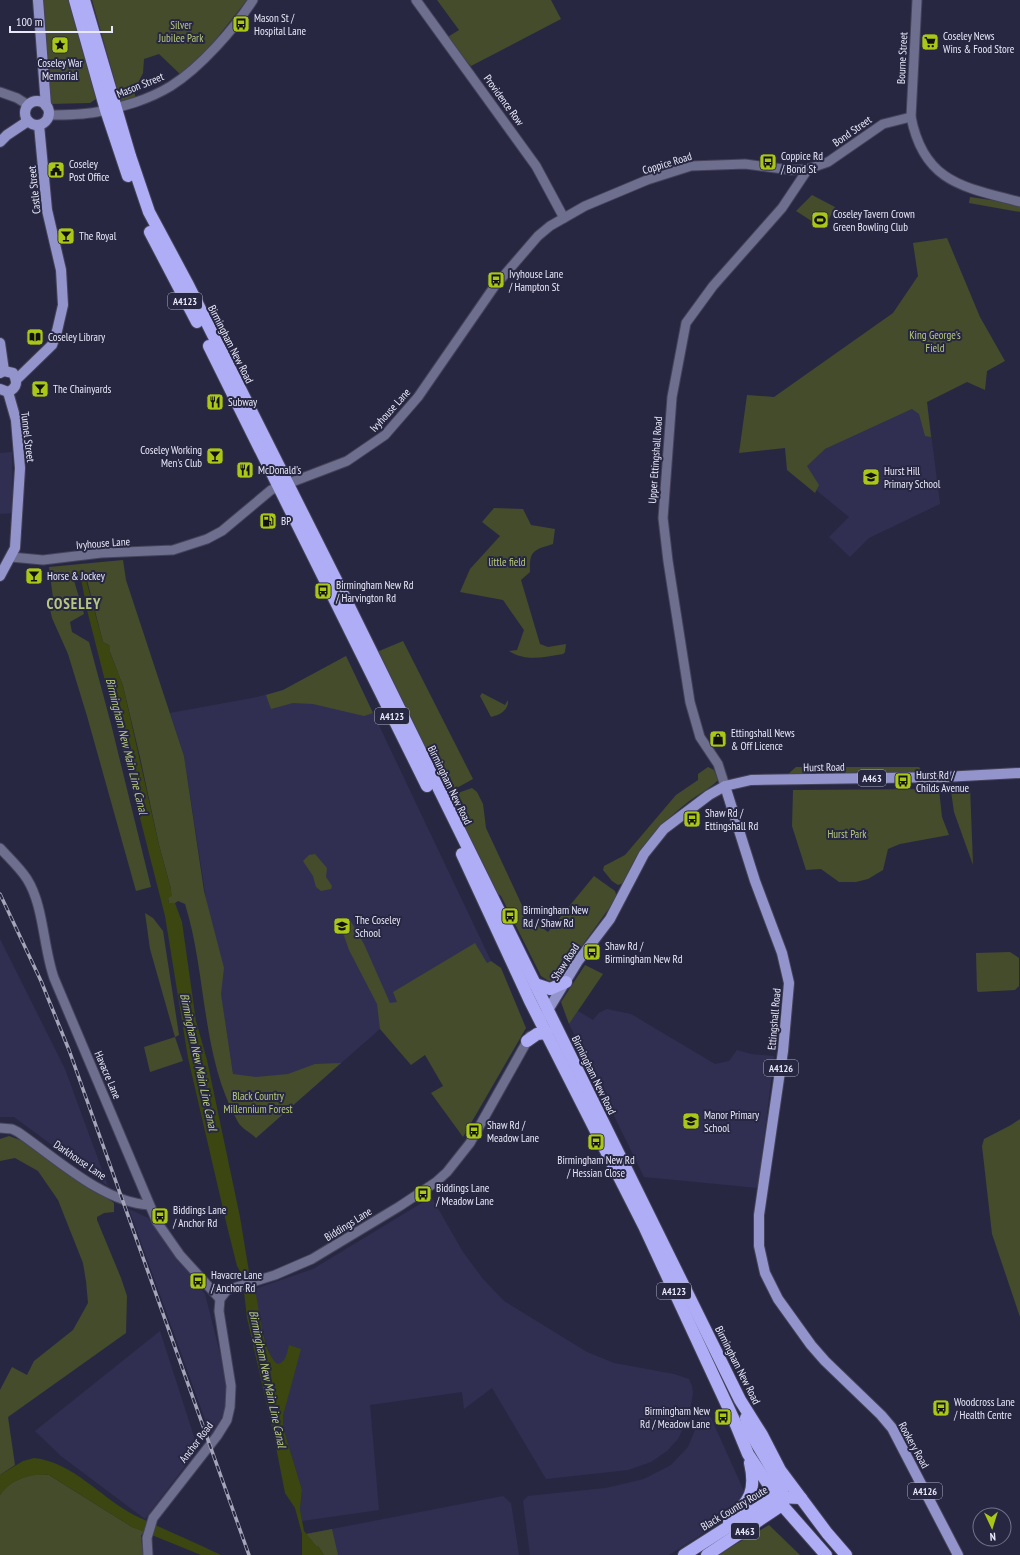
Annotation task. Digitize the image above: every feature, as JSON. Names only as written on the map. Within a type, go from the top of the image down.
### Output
[{"type":"highway","name":"Birmingham New Road","points":[[75,0],[111,109]]},
{"type":"highway","name":"Birmingham New Road","points":[[84,0],[111,109],[141,213],[162,258],[193,314],[246,425],[282,484],[535,984],[740,1400],[762,1435],[780,1470],[846,1555]]},
{"type":"highway","name":"Birmingham New Road","points":[[368,656],[540,1022],[547,1033],[644,1226],[734,1420],[748,1454],[780,1500],[826,1555]]},
{"type":"highway","points":[[535,984],[550,989],[566,982]]},
{"type":"highway","points":[[527,1041],[540,1033],[547,1033]]},
{"type":"highway","name":"A4123","points":[[740,1400],[751,1433],[773,1473],[780,1500]]},
{"type":"highway","name":"A463","points":[[721,1530],[748,1501],[752,1490],[753,1478],[748,1454]]},
{"type":"highway","name":"Black Country Route","points":[[684,1555],[721,1530],[780,1500],[801,1498]]},
{"type":"highway","name":"Black Country Route","points":[[707,1555],[780,1500]]},
{"type":"main road","points":[[38,0],[47,111],[45,122],[39,125],[33,124],[28,121],[25,114],[41,89],[44,78]]},
{"type":"main road","points":[[30,104],[39,102],[47,111]]},
{"type":"main road","points":[[0,142],[7,135],[28,121]]},
{"type":"main road","name":"Castle Street","points":[[17,379],[52,345],[63,305],[63,284],[48,210],[39,125]]},
{"type":"main road","points":[[0,343],[2,372],[13,373],[17,379]]},
{"type":"main road","name":"Tunnel Street","points":[[0,576],[15,548],[18,525],[20,468],[16,420],[4,391],[14,389],[17,379]]},
{"type":"main road","name":"Hurst Road","points":[[725,786],[751,780],[944,777],[1020,773]]},
{"type":"main road","name":"Shaw Road","points":[[540,1022],[578,961],[610,919],[638,865],[652,843],[675,820],[709,795],[725,786]]},
{"type":"main road","name":"Ettingshall Road","points":[[725,786],[755,881],[782,953],[789,983],[783,1051],[759,1215],[759,1246],[765,1272],[772,1289],[811,1345]]},
{"type":"main road","name":"Rookery Road","points":[[811,1345],[825,1361],[869,1402],[892,1428],[958,1555]]},
{"type":"street","name":"Mason Street","points":[[47,111],[95,113],[150,96],[171,86],[204,60],[253,0]]},
{"type":"street","name":"Providence Row","points":[[416,0],[536,166],[564,218]]},
{"type":"street","name":"Bourne Street","points":[[917,0],[911,117],[917,141],[928,159],[947,178],[966,188],[1020,202]]},
{"type":"street","points":[[0,92],[30,104]]},
{"type":"street","name":"Bond Street","points":[[808,169],[828,162],[882,124],[911,117]]},
{"type":"street","name":"Coppice Road","points":[[564,218],[585,206],[647,180],[692,166],[744,164],[791,170],[808,169]]},
{"type":"street","name":"Upper Ettingshall Road","points":[[725,786],[718,764],[700,737],[690,702],[668,561],[663,518],[672,397],[686,323],[713,286],[782,208],[808,169]]},
{"type":"street","name":"Ivyhouse Lane","points":[[11,557],[43,560],[101,553],[173,550],[190,546],[217,534],[267,492],[282,484],[348,461],[385,435],[418,397],[494,287],[538,236],[564,218]]},
{"type":"street","name":"Havacre Lane","points":[[0,848],[21,872],[30,886],[54,978],[149,1205],[162,1230],[180,1256],[220,1299]]},
{"type":"street","name":"Shaw Road","points":[[447,1172],[470,1143],[527,1041],[540,1022]]},
{"type":"street","name":"Darkhouse Lane","points":[[0,1128],[12,1129],[18,1132],[104,1191],[125,1201],[149,1205]]},
{"type":"street","name":"Biddings Lane","points":[[220,1299],[227,1290],[255,1282],[299,1265],[330,1250],[418,1194],[447,1172]]},
{"type":"street","name":"Anchor Road","points":[[148,1555],[147,1538],[153,1518],[217,1436],[226,1420],[232,1402],[231,1386],[219,1311],[220,1299]]},
{"type":"shaded area","name":"Hurst Hill Primary School","points":[[927,402],[940,504],[869,538],[850,557],[829,537],[849,517],[816,490],[803,459]]},
{"type":"shaded area","points":[[12,452],[13,513],[0,514],[0,453]]},
{"type":"shaded area","name":"The Coseley School","points":[[346,656],[491,961],[441,989],[389,1021],[256,1138],[233,1074],[184,756],[170,713],[257,697],[283,690]]},
{"type":"shaded area","points":[[0,939],[65,1069],[108,1186],[14,1117],[0,1117]]},
{"type":"shaded area","name":"Manor Primary School","points":[[607,1009],[631,1014],[715,1064],[729,1061],[737,1050],[751,1054],[774,1056],[758,1188],[644,1177],[569,1024],[578,1011],[593,1020],[599,1013]]},
{"type":"shaded area","points":[[432,1198],[463,1252],[483,1279],[504,1301],[587,1352],[614,1363],[674,1374],[689,1379],[693,1393],[689,1416],[678,1439],[667,1451],[651,1462],[628,1470],[546,1479],[492,1388],[464,1409],[462,1392],[370,1405],[379,1510],[302,1521],[300,1509],[302,1490],[283,1427],[283,1416],[300,1349],[281,1364],[276,1364],[272,1360],[267,1347],[252,1290],[313,1269]]},
{"type":"shaded area","points":[[129,1209],[148,1218],[205,1294],[226,1377],[226,1408],[215,1433],[211,1436]]},
{"type":"shaded area","points":[[160,1331],[198,1449],[145,1519],[61,1456],[35,1431]]},
{"type":"shaded area","points":[[704,1409],[711,1418],[744,1491],[726,1519],[669,1555],[530,1555],[523,1501],[528,1496],[606,1488],[644,1479],[671,1465],[688,1447]]},
{"type":"shaded area","points":[[503,1496],[511,1503],[519,1555],[324,1555],[318,1546],[306,1534]]},
{"type":"green space","points":[[42,0],[69,0],[99,97],[90,103],[50,104]]},
{"type":"green space","name":"Silver Jubilee Park","points":[[92,0],[247,0],[201,58],[180,74],[159,54],[144,59],[143,73],[134,91],[136,99],[121,103]]},
{"type":"green space","points":[[437,0],[551,0],[561,19],[471,66],[446,38],[459,30]]},
{"type":"green space","name":"Coseley Tavern Crown Green Bowling Club","points":[[812,195],[835,207],[824,229],[796,211]]},
{"type":"green space","points":[[970,197],[998,201],[1020,207],[1020,212],[969,203]]},
{"type":"green space","name":"King George's Field","points":[[947,238],[980,317],[1005,361],[987,371],[985,390],[967,382],[927,402],[931,437],[925,436],[919,414],[912,409],[825,449],[807,466],[819,485],[815,493],[787,470],[785,448],[739,453],[747,395],[774,397],[893,313],[918,276],[913,243]]},
{"type":"green space","name":"little field","points":[[494,508],[523,509],[531,525],[555,529],[553,544],[534,552],[530,559],[530,572],[521,580],[540,644],[548,647],[566,644],[565,652],[563,654],[529,658],[522,657],[509,651],[517,650],[524,630],[503,600],[460,592],[470,569],[500,536],[482,522]]},
{"type":"green space","name":"Black Country Millennium Forest","points":[[123,560],[126,580],[184,756],[204,891],[224,968],[221,994],[233,1074],[256,1077],[288,1074],[315,1064],[341,1063],[256,1138],[238,1122],[226,1097],[217,1070],[192,931],[185,904],[178,901],[175,903],[169,903],[168,898],[171,889],[159,845],[123,686],[110,652],[110,646],[103,642],[87,580],[80,571],[72,574],[84,614],[70,622],[72,632],[89,642],[111,724],[151,887],[136,891],[87,716],[68,654],[52,618],[49,605],[53,598],[49,567]]},
{"type":"green space","points":[[403,641],[473,779],[444,795],[372,654]]},
{"type":"green space","points":[[346,656],[373,713],[364,716],[313,704],[293,703],[271,709],[266,695],[283,690]]},
{"type":"green space","points":[[482,693],[505,705],[508,700],[507,707],[498,715],[491,717],[480,696]]},
{"type":"green space","points":[[708,767],[714,770],[718,780],[678,810],[659,828],[635,859],[624,883],[618,885],[612,881],[603,870],[604,866],[625,855],[676,795],[698,780],[698,774]]},
{"type":"green space","points":[[796,767],[919,767],[925,775],[786,776]]},
{"type":"green space","points":[[955,785],[970,786],[973,865],[954,812],[951,791]]},
{"type":"green space","points":[[472,788],[477,792],[483,804],[486,828],[526,914],[522,918],[524,922],[540,926],[548,932],[594,876],[615,891],[617,897],[559,978],[549,981],[541,976],[501,896],[491,888],[448,800],[455,794]]},
{"type":"green space","name":"Hurst Park","points":[[939,789],[942,817],[949,835],[900,844],[888,849],[883,870],[868,879],[856,882],[839,882],[821,869],[806,870],[792,826],[793,790]]},
{"type":"green space","points":[[315,854],[327,868],[326,877],[332,886],[331,889],[321,891],[316,887],[313,876],[303,861],[309,855]]},
{"type":"green space","points":[[145,913],[153,918],[163,931],[179,1035],[175,1037],[150,949]]},
{"type":"green space","points":[[342,917],[349,918],[364,944],[390,1003],[397,1002],[393,992],[475,943],[487,963],[491,961],[501,968],[526,1028],[463,1137],[431,1093],[443,1086],[425,1055],[411,1065],[380,1029],[377,1004],[349,950],[342,930]]},
{"type":"green space","points":[[1010,952],[1019,958],[1019,986],[1015,990],[978,992],[976,953]]},
{"type":"green space","points":[[585,965],[603,974],[569,1024],[561,1002]]},
{"type":"green space","points":[[175,1037],[183,1061],[150,1072],[144,1047]]},
{"type":"green space","points":[[1020,1119],[1020,1317],[992,1234],[982,1146],[984,1139]]},
{"type":"green space","points":[[9,1136],[23,1141],[114,1203],[114,1212],[104,1213],[97,1217],[97,1220],[127,1296],[126,1333],[8,1417],[15,1465],[0,1475],[0,1390],[12,1367],[27,1375],[34,1361],[73,1330],[88,1303],[83,1263],[58,1200],[38,1171],[15,1158],[0,1161],[0,1139]]},
{"type":"green space","points":[[37,1474],[49,1475],[132,1527],[144,1531],[141,1536],[143,1555],[0,1555],[0,1495],[11,1483]]},
{"type":"green space","points":[[769,1525],[800,1555],[717,1555]]},
{"type":"green space","points":[[332,1529],[338,1555],[324,1555],[318,1546],[316,1546],[306,1534]]},
{"type":"water","name":"Birmingham New Main Line Canal","points":[[83,569],[103,642],[110,646],[110,652],[123,686],[159,845],[171,889],[172,896],[168,898],[169,903],[175,903],[182,922],[196,1021],[207,1060],[240,1217],[252,1290],[256,1295],[265,1341],[272,1358],[277,1364],[284,1360],[289,1345],[301,1349],[283,1416],[283,1427],[302,1490],[300,1509],[304,1531],[324,1555],[302,1555],[302,1534],[295,1508],[285,1493],[273,1432],[247,1318],[242,1275],[237,1266],[227,1226],[188,1058],[165,916],[88,614],[81,579],[77,572]]},
{"type":"water","points":[[34,1458],[61,1466],[74,1473],[134,1515],[221,1555],[201,1555],[132,1527],[49,1475],[35,1475],[22,1478],[4,1489],[0,1495],[0,1475],[23,1461]]},
{"type":"railway","points":[[0,894],[41,981],[69,1050],[249,1555]]},
{"type":"place","name":"Mason St / Hospital Lane","points":[[241,24]]},
{"type":"place","name":"Coseley News Wins & Food Store","points":[[930,42]]},
{"type":"place","name":"Coseley War Memorial","points":[[60,45]]},
{"type":"place","name":"Coppice Rd / Bond St","points":[[768,162]]},
{"type":"place","name":"Coseley Post Office","points":[[56,170]]},
{"type":"place","name":"Coseley Tavern Crown Green Bowling Club","points":[[820,220]]},
{"type":"place","name":"The Royal","points":[[66,236]]},
{"type":"place","name":"Ivyhouse Lane / Hampton St","points":[[496,280]]},
{"type":"place","name":"Coseley Library","points":[[35,337]]},
{"type":"place","name":"The Chainyards","points":[[40,389]]},
{"type":"place","name":"Subway","points":[[215,402]]},
{"type":"place","name":"Coseley Working Men's Club","points":[[215,456]]},
{"type":"place","name":"McDonald's","points":[[245,470]]},
{"type":"place","name":"Hurst Hill Primary School","points":[[871,477]]},
{"type":"place","name":"BP","points":[[268,521]]},
{"type":"place","name":"Horse & Jockey","points":[[34,576]]},
{"type":"place","name":"Birmingham New Rd / Harvington Rd","points":[[323,591]]},
{"type":"place","name":"Ettingshall News & Off Licence","points":[[718,739]]},
{"type":"place","name":"Hurst Rd / Childs Avenue","points":[[903,781]]},
{"type":"place","name":"Shaw Rd / Ettingshall Rd","points":[[692,819]]},
{"type":"place","name":"Birmingham New Rd / Shaw Rd","points":[[510,916]]},
{"type":"place","name":"The Coseley School","points":[[342,926]]},
{"type":"place","name":"Shaw Rd / Birmingham New Rd","points":[[592,952]]},
{"type":"place","name":"Manor Primary School","points":[[691,1121]]},
{"type":"place","name":"Shaw Rd / Meadow Lane","points":[[474,1131]]},
{"type":"place","name":"Birmingham New Rd / Hessian Close","points":[[596,1142]]},
{"type":"place","name":"Biddings Lane / Meadow Lane","points":[[423,1194]]},
{"type":"place","name":"Biddings Lane / Anchor Rd","points":[[160,1216]]},
{"type":"place","name":"Havacre Lane / Anchor Rd","points":[[198,1281]]},
{"type":"place","name":"Woodcross Lane / Health Centre","points":[[941,1408]]},
{"type":"place","name":"Birmingham New Rd / Meadow Lane","points":[[723,1417]]},
{"type":"district","name":"COSELEY","points":[[74,603]]}]
